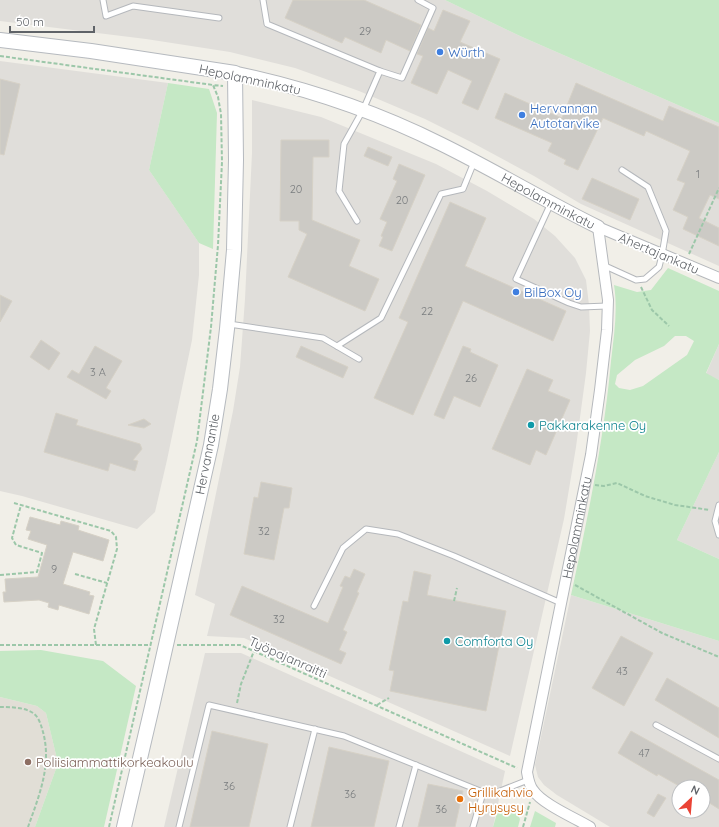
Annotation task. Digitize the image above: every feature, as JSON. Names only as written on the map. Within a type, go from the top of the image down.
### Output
[{"type":"main road","name":"Hepolamminkatu","points":[[0,40],[91,51],[234,80]]},
{"type":"main road","name":"Hervannantie","points":[[124,827],[211,445],[220,389],[228,324],[234,250],[236,160],[234,80]]},
{"type":"street","name":"Hepolamminkatu","points":[[234,80],[272,80],[363,110],[439,143],[598,228],[607,306],[600,390],[585,484],[561,603],[529,780]]},
{"type":"street","name":"Ahertajankatu","points":[[598,228],[719,278]]},
{"type":"street","points":[[529,780],[537,795],[590,827]]},
{"type":"lane","points":[[103,0],[106,16],[133,6],[219,18]]},
{"type":"lane","points":[[262,0],[267,24],[380,71],[402,78],[433,8],[418,0]]},
{"type":"lane","points":[[357,221],[338,191],[344,144],[363,110],[380,71]]},
{"type":"lane","points":[[337,346],[381,318],[441,194],[463,189],[474,161]]},
{"type":"lane","points":[[603,265],[636,280],[645,279],[659,267],[662,255],[666,232],[648,187],[622,170]]},
{"type":"lane","points":[[551,203],[516,279],[581,307],[607,306]]},
{"type":"lane","points":[[228,324],[323,338],[359,359]]},
{"type":"lane","points":[[719,505],[715,521],[719,535]]},
{"type":"lane","points":[[314,606],[343,548],[366,529],[398,534],[454,556],[561,603]]},
{"type":"lane","points":[[179,827],[209,704],[344,736],[490,796],[529,780]]},
{"type":"lane","points":[[656,725],[719,759]]},
{"type":"lane","points":[[290,827],[315,729]]},
{"type":"lane","points":[[399,827],[416,766]]},
{"type":"lane","points":[[473,827],[483,793]]},
{"type":"path","points":[[0,56],[213,85],[234,80]]},
{"type":"path","points":[[109,827],[197,441],[211,326],[218,245],[222,162],[221,114],[218,97],[213,85]]},
{"type":"path","points":[[685,264],[719,188]]},
{"type":"path","points":[[636,280],[652,310],[669,326]]},
{"type":"path","points":[[585,484],[604,486],[617,483],[645,496],[675,505],[717,511]]},
{"type":"path","points":[[14,503],[111,531],[116,537],[117,549],[94,629],[96,645]]},
{"type":"path","points":[[0,575],[36,572],[42,553],[16,545],[12,538],[21,505]]},
{"type":"path","points":[[75,574],[107,583]]},
{"type":"path","points":[[566,580],[662,633],[719,657]]},
{"type":"path","points":[[454,600],[457,588]]},
{"type":"path","points":[[0,645],[151,645]]},
{"type":"path","name":"Työpajanraitti","points":[[166,645],[240,645],[376,706],[529,780]]},
{"type":"path","points":[[235,711],[241,684],[254,652]]},
{"type":"path","points":[[376,706],[389,698]]},
{"type":"path","points":[[0,707],[21,709],[32,713],[37,717],[46,745],[46,764],[43,782],[28,827]]},
{"type":"path","points":[[523,827],[529,780]]},
{"type":"shaded area","points":[[0,0],[445,0],[520,36],[719,123],[719,266],[581,204],[534,176],[471,142],[425,119],[359,91],[295,68],[230,52],[146,39],[0,21]]},
{"type":"shaded area","points":[[0,61],[168,83],[149,170],[199,243],[199,275],[192,340],[155,512],[137,529],[0,491]]},
{"type":"shaded area","points":[[252,100],[321,117],[436,164],[487,191],[534,219],[555,236],[575,258],[586,280],[590,331],[576,447],[564,519],[510,756],[244,638],[207,636],[215,604],[195,595],[233,411],[240,367],[252,153]]},
{"type":"shaded area","points":[[719,344],[719,380],[706,374]]},
{"type":"shaded area","points":[[719,452],[719,559],[677,540]]},
{"type":"shaded area","points":[[571,595],[719,641],[719,827],[610,827],[557,795],[544,785],[538,777],[535,765]]},
{"type":"shaded area","points":[[205,653],[241,653],[505,771],[493,827],[164,827]]},
{"type":"shaded area","name":"Poliisiammattikorkeakoulu","points":[[0,697],[37,706],[46,713],[57,759],[57,766],[35,827],[0,827]]},
{"type":"green space","points":[[445,0],[719,0],[719,123],[520,36]]},
{"type":"green space","points":[[168,83],[209,89],[217,113],[213,249],[199,243],[149,170]]},
{"type":"green space","points":[[668,268],[719,291],[719,344],[706,373],[719,380],[719,452],[677,540],[719,559],[719,641],[571,595],[600,449],[615,323],[616,304],[614,285],[637,292],[651,290]],"holes":[[[675,336],[686,336],[694,341],[687,355],[643,386],[630,390],[619,388],[615,384],[617,375],[635,360],[664,346]]]},
{"type":"green space","points":[[41,650],[103,661],[136,686],[104,827],[35,827],[57,766],[57,759],[46,713],[37,706],[0,697],[0,651]]},
{"type":"green space","points":[[499,806],[513,806],[520,819],[518,827],[493,827]]},
{"type":"green space","points":[[535,811],[556,823],[555,827],[530,827]]},
{"type":"building","points":[[293,0],[364,0],[421,25],[410,51],[386,40],[381,53],[345,37],[342,43],[285,18]]},
{"type":"building","points":[[443,10],[470,21],[460,42],[500,59],[478,110],[462,103],[472,81],[448,70],[437,94],[411,83],[423,56],[417,54],[428,28],[434,31]]},
{"type":"building","points":[[0,79],[20,84],[4,155],[0,154]]},
{"type":"building","points":[[576,83],[663,121],[669,106],[719,127],[719,199],[710,195],[699,218],[719,228],[719,246],[683,229],[688,217],[673,210],[685,183],[677,180],[690,151],[646,131],[644,136],[603,118],[578,170],[564,164],[566,160],[548,151],[552,143],[495,118],[505,93],[562,118]]},
{"type":"building","points":[[281,140],[329,140],[329,157],[313,157],[312,220],[360,240],[349,266],[379,279],[365,311],[288,277],[307,234],[299,230],[299,221],[280,221]]},
{"type":"building","points":[[368,147],[392,157],[388,166],[364,156]]},
{"type":"building","points":[[399,164],[425,175],[392,251],[379,246],[383,237],[381,236],[387,222],[380,219],[397,181],[393,179]]},
{"type":"building","points":[[592,178],[639,199],[630,220],[582,199]]},
{"type":"building","points":[[450,202],[486,218],[465,266],[566,311],[553,341],[463,301],[413,415],[374,398],[408,322],[399,318]]},
{"type":"building","points":[[0,295],[12,301],[0,322]]},
{"type":"building","points":[[41,340],[60,353],[49,370],[30,357]]},
{"type":"building","points":[[95,346],[122,361],[106,388],[111,391],[106,399],[67,377],[72,370],[79,374]]},
{"type":"building","points":[[301,346],[348,367],[343,378],[296,357]]},
{"type":"building","points":[[463,346],[471,349],[470,352],[498,365],[480,407],[454,396],[444,419],[434,415]]},
{"type":"building","name":"Pakkarakenne Oy","points":[[527,369],[553,380],[548,391],[570,400],[546,455],[536,450],[530,465],[492,449]]},
{"type":"building","points":[[56,413],[78,420],[76,425],[140,444],[142,449],[133,460],[138,461],[135,471],[110,463],[108,471],[44,452]]},
{"type":"building","points":[[144,419],[151,424],[144,428],[128,425]]},
{"type":"building","points":[[261,482],[292,488],[289,508],[284,508],[274,560],[244,554],[254,497],[258,498]]},
{"type":"building","points":[[30,517],[60,525],[61,521],[79,526],[78,530],[109,540],[103,561],[73,552],[63,584],[90,592],[89,595],[94,596],[89,614],[59,605],[58,610],[48,607],[49,603],[39,600],[4,602],[3,592],[6,592],[5,579],[38,577],[47,545],[28,539],[31,531],[26,530]]},
{"type":"building","points":[[354,569],[365,574],[357,592],[359,593],[343,630],[347,632],[339,650],[346,653],[341,664],[230,615],[242,586],[328,623],[343,587],[340,586],[345,576],[350,578]]},
{"type":"building","name":"Comforta Oy","points":[[414,571],[431,575],[427,595],[506,611],[486,711],[390,691],[394,671],[389,670],[403,601],[408,602]]},
{"type":"building","points":[[621,636],[653,653],[624,706],[592,688]]},
{"type":"building","points":[[667,678],[719,708],[719,738],[655,700]]},
{"type":"building","points":[[212,731],[268,744],[249,827],[190,827]]},
{"type":"building","points":[[631,731],[719,780],[719,809],[711,804],[711,779],[671,779],[671,781],[658,774],[657,776],[618,753]]},
{"type":"building","points":[[329,747],[389,761],[374,827],[311,827]]},
{"type":"building","points":[[428,784],[463,791],[455,827],[418,827]]},
{"type":"building","points":[[658,794],[666,798],[654,817],[647,813]]},
{"type":"place","name":"Würth","points":[[440,52]]},
{"type":"place","name":"Hervannan Autotarvike","points":[[522,115]]},
{"type":"place","name":"BilBox Oy","points":[[516,292]]},
{"type":"place","name":"Pakkarakenne Oy","points":[[531,425]]},
{"type":"place","name":"Comforta Oy","points":[[447,641]]},
{"type":"place","name":"Poliisiammattikorkeakoulu","points":[[28,762]]},
{"type":"place","name":"Grillikahvio Hyrysysy","points":[[460,799]]}]
